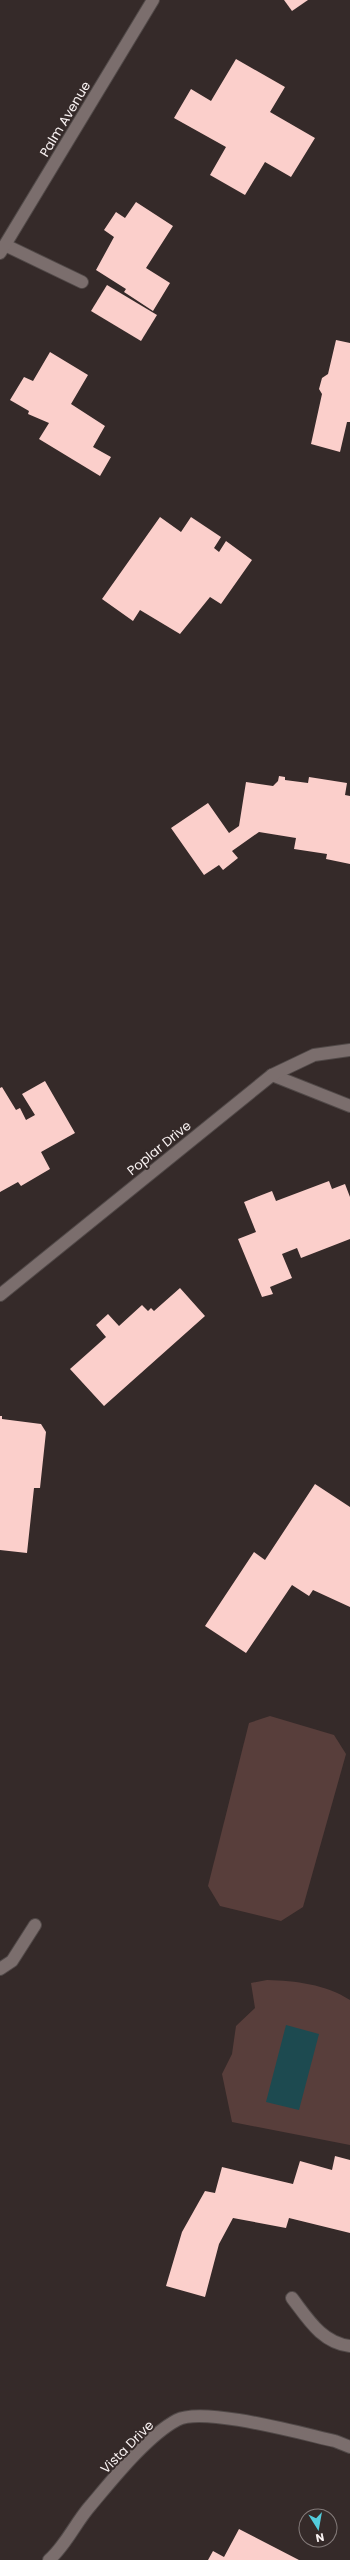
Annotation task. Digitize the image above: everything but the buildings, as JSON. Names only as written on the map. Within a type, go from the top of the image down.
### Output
[{"type":"street","name":"Palm Avenue","points":[[3,249],[153,0]]},
{"type":"street","points":[[3,249],[82,282]]},
{"type":"street","name":"Poplar Drive","points":[[0,1295],[272,1075],[314,1055],[350,1050]]},
{"type":"street","points":[[272,1075],[350,1106]]},
{"type":"street","points":[[0,1969],[12,1961],[35,1925]]},
{"type":"street","points":[[292,2298],[315,2330],[340,2345],[350,2346]]},
{"type":"street","name":"Vista Drive","points":[[49,2560],[62,2549],[90,2506],[154,2436],[178,2419],[214,2416],[335,2441],[350,2447]]},
{"type":"shaded area","points":[[270,1716],[334,1735],[346,1754],[303,1907],[281,1921],[220,1906],[208,1886],[249,1723]]},
{"type":"shaded area","points":[[267,1980],[310,1984],[331,1990],[350,2000],[350,2145],[232,2122],[222,2074],[232,2054],[236,2026],[255,2008],[251,1983]]},
{"type":"water","points":[[286,2025],[319,2034],[299,2110],[266,2102]]}]
